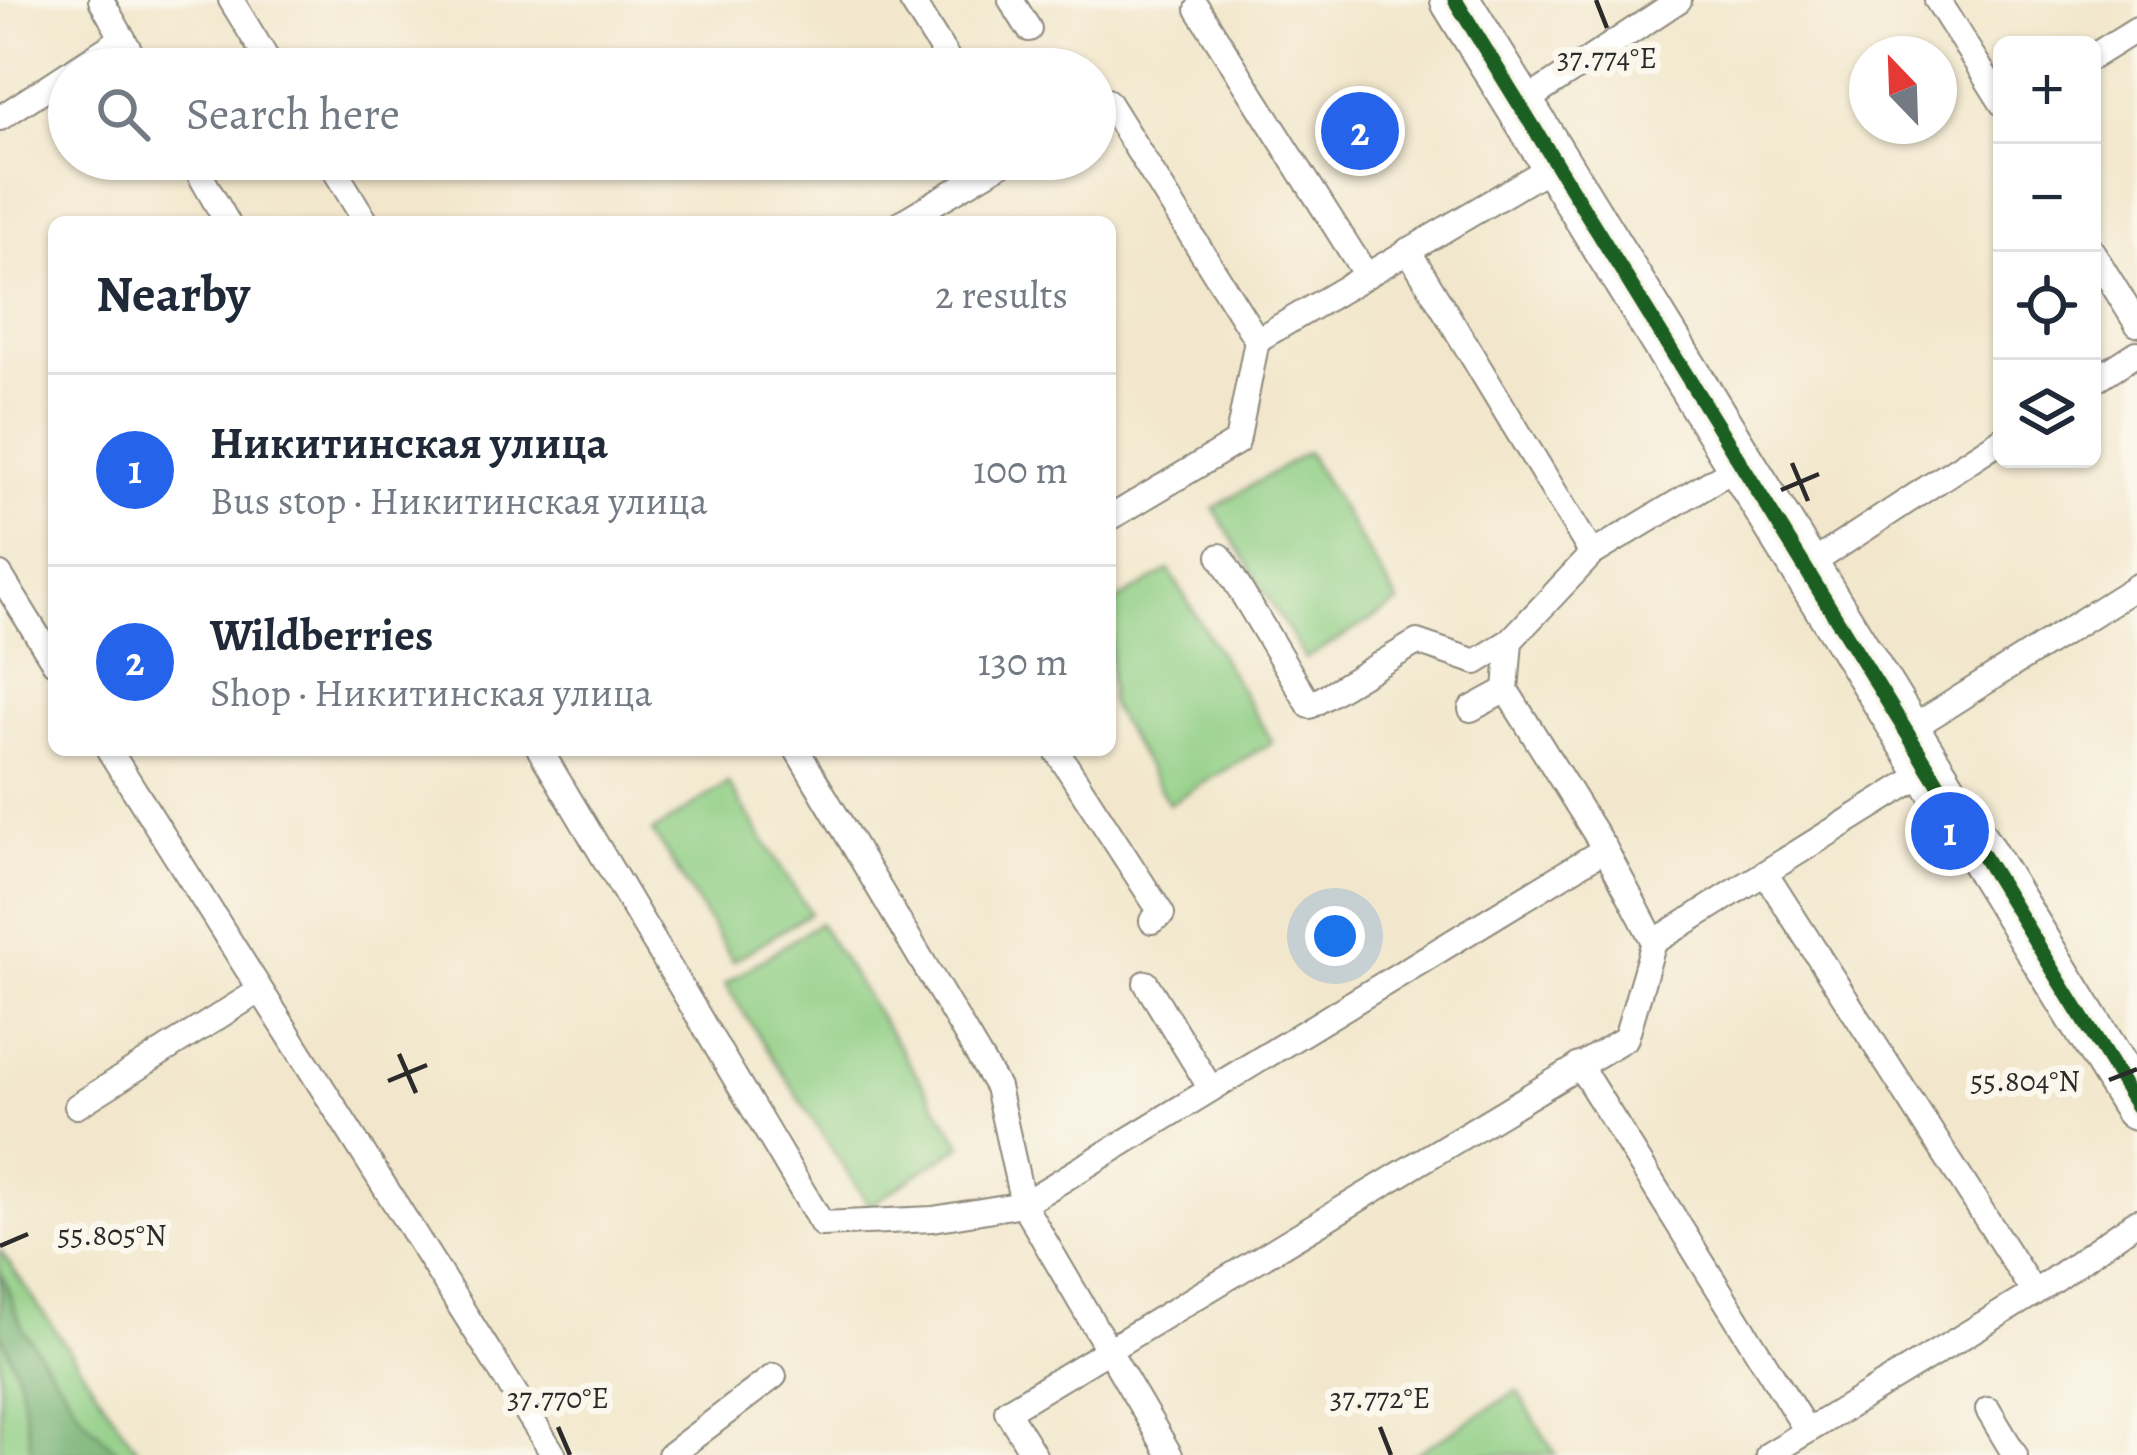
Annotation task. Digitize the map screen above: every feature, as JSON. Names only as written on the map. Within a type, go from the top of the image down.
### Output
[{"type":"street","points":[[1455,0],[2137,1106]]},
{"type":"lane","points":[[101,0],[128,48]]},
{"type":"lane","points":[[231,0],[260,48]]},
{"type":"lane","points":[[910,0],[941,48]]},
{"type":"lane","points":[[1011,0],[1030,28]]},
{"type":"lane","points":[[1520,105],[1678,0]]},
{"type":"lane","points":[[1937,0],[1993,89]]},
{"type":"lane","points":[[1198,9],[1366,274]]},
{"type":"lane","points":[[2101,52],[2137,29]]},
{"type":"lane","points":[[108,48],[123,38]]},
{"type":"lane","points":[[0,118],[48,87]]},
{"type":"lane","points":[[1116,115],[1257,340],[1237,442],[1116,514]]},
{"type":"lane","points":[[1257,340],[1556,164]]},
{"type":"lane","points":[[203,180],[224,216]]},
{"type":"lane","points":[[339,180],[357,216]]},
{"type":"lane","points":[[912,216],[973,180]]},
{"type":"lane","points":[[1408,250],[1592,554]]},
{"type":"lane","points":[[2093,252],[2137,325]]},
{"type":"lane","points":[[2101,376],[2137,353]]},
{"type":"lane","points":[[1805,568],[1993,446]]},
{"type":"lane","points":[[1220,556],[1310,706],[1418,642],[1476,662],[1510,641],[1592,554],[1741,464]]},
{"type":"lane","points":[[0,575],[48,652]]},
{"type":"lane","points":[[1034,1455],[1007,1411],[1626,1037],[1654,942],[1766,872],[2137,586]]},
{"type":"lane","points":[[1510,641],[1506,690],[1605,850],[1654,942]]},
{"type":"lane","points":[[1471,709],[1506,690]]},
{"type":"lane","points":[[113,756],[554,1455]]},
{"type":"lane","points":[[544,756],[822,1224],[933,1219],[1023,1204],[1605,850]]},
{"type":"lane","points":[[801,756],[997,1087],[1023,1204],[1170,1455]]},
{"type":"lane","points":[[1060,756],[1162,914],[1152,921]]},
{"type":"lane","points":[[1766,872],[2034,1293]]},
{"type":"lane","points":[[1146,983],[1210,1089]]},
{"type":"lane","points":[[77,1106],[259,991]]},
{"type":"lane","points":[[1579,1065],[1807,1431]]},
{"type":"lane","points":[[1768,1455],[2034,1293],[2137,1221]]},
{"type":"lane","points":[[670,1455],[775,1376]]},
{"type":"lane","points":[[1988,1410],[2015,1455]]},
{"type":"green space","points":[[1307,452],[1399,603],[1305,659],[1214,508]]},
{"type":"green space","points":[[1169,570],[1272,742],[1169,804],[1116,715],[1116,601]]},
{"type":"green space","points":[[728,783],[810,913],[733,961],[653,832]]},
{"type":"green space","points":[[819,923],[962,1145],[869,1206],[725,984]]},
{"type":"green space","points":[[0,1250],[141,1455],[0,1455]]},
{"type":"green space","points":[[0,1270],[23,1329],[83,1417],[121,1455],[32,1455],[19,1378],[0,1331]]},
{"type":"green space","points":[[1517,1391],[1556,1455],[1414,1455]]},
{"type":"cycle path","points":[[1455,0],[2137,1106]]},
{"type":"place","name":"Wildberries","points":[[1360,131]]},
{"type":"place","name":"Никитинская улица","points":[[1950,831]]}]
